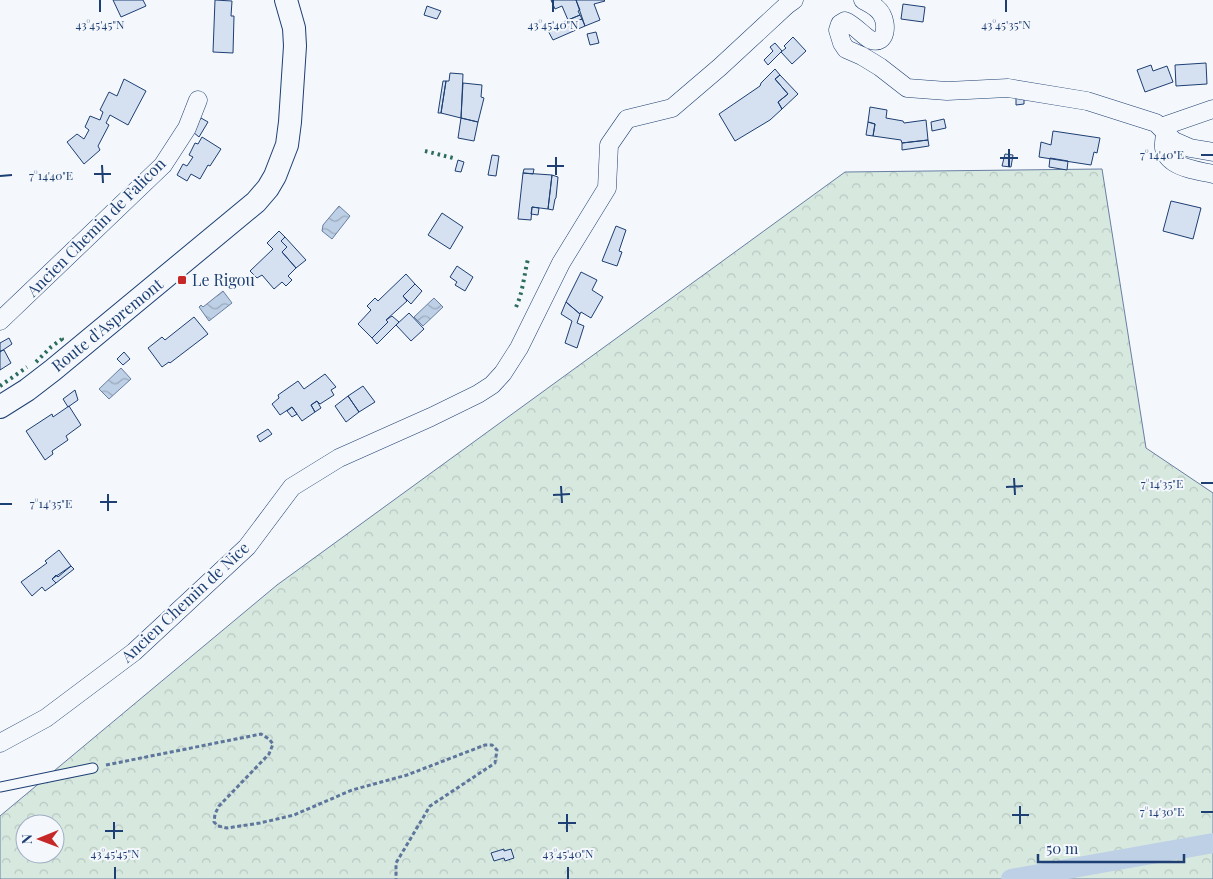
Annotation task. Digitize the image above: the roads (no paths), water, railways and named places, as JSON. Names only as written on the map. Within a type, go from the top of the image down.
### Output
[{"type":"street","name":"Route d'Aspremont","points":[[0,407],[27,390],[164,280],[256,202],[268,188],[283,156],[290,122],[295,46],[294,28],[286,0]]},
{"type":"street","name":"Ancien Chemin de Nice","points":[[0,743],[46,718],[134,652],[247,547],[292,487],[339,458],[431,417],[492,385],[503,373],[519,348],[561,263],[607,188],[608,145],[627,119],[672,108],[720,67],[787,4],[794,0]]},
{"type":"street","points":[[863,0],[874,6],[881,13],[886,24],[885,33],[876,40],[870,40],[854,25],[845,20],[840,24],[838,30],[842,43],[846,49],[862,56],[907,88],[947,91],[1008,88],[1086,101],[1156,123],[1174,141],[1190,148],[1213,152]]},
{"type":"street","name":"Ancien Chemin de Falicon","points":[[0,321],[163,165],[187,128],[198,100]]},
{"type":"street","points":[[1164,130],[1213,109]]},
{"type":"street","points":[[1164,130],[1163,142],[1168,156],[1185,168],[1213,174]]},
{"type":"lane","points":[[0,787],[93,768]]},
{"type":"water","points":[[339,206],[350,216],[332,239],[322,231],[323,225]]},
{"type":"water","points":[[223,291],[232,303],[209,321],[199,307],[201,305],[203,307]]},
{"type":"water","points":[[434,298],[443,307],[423,326],[414,317]]},
{"type":"water","points":[[121,368],[131,379],[109,399],[99,389]]},
{"type":"waterway","points":[[1011,879],[1213,843]]},
{"type":"place","name":"Le Rigou","points":[[182,280]]}]
